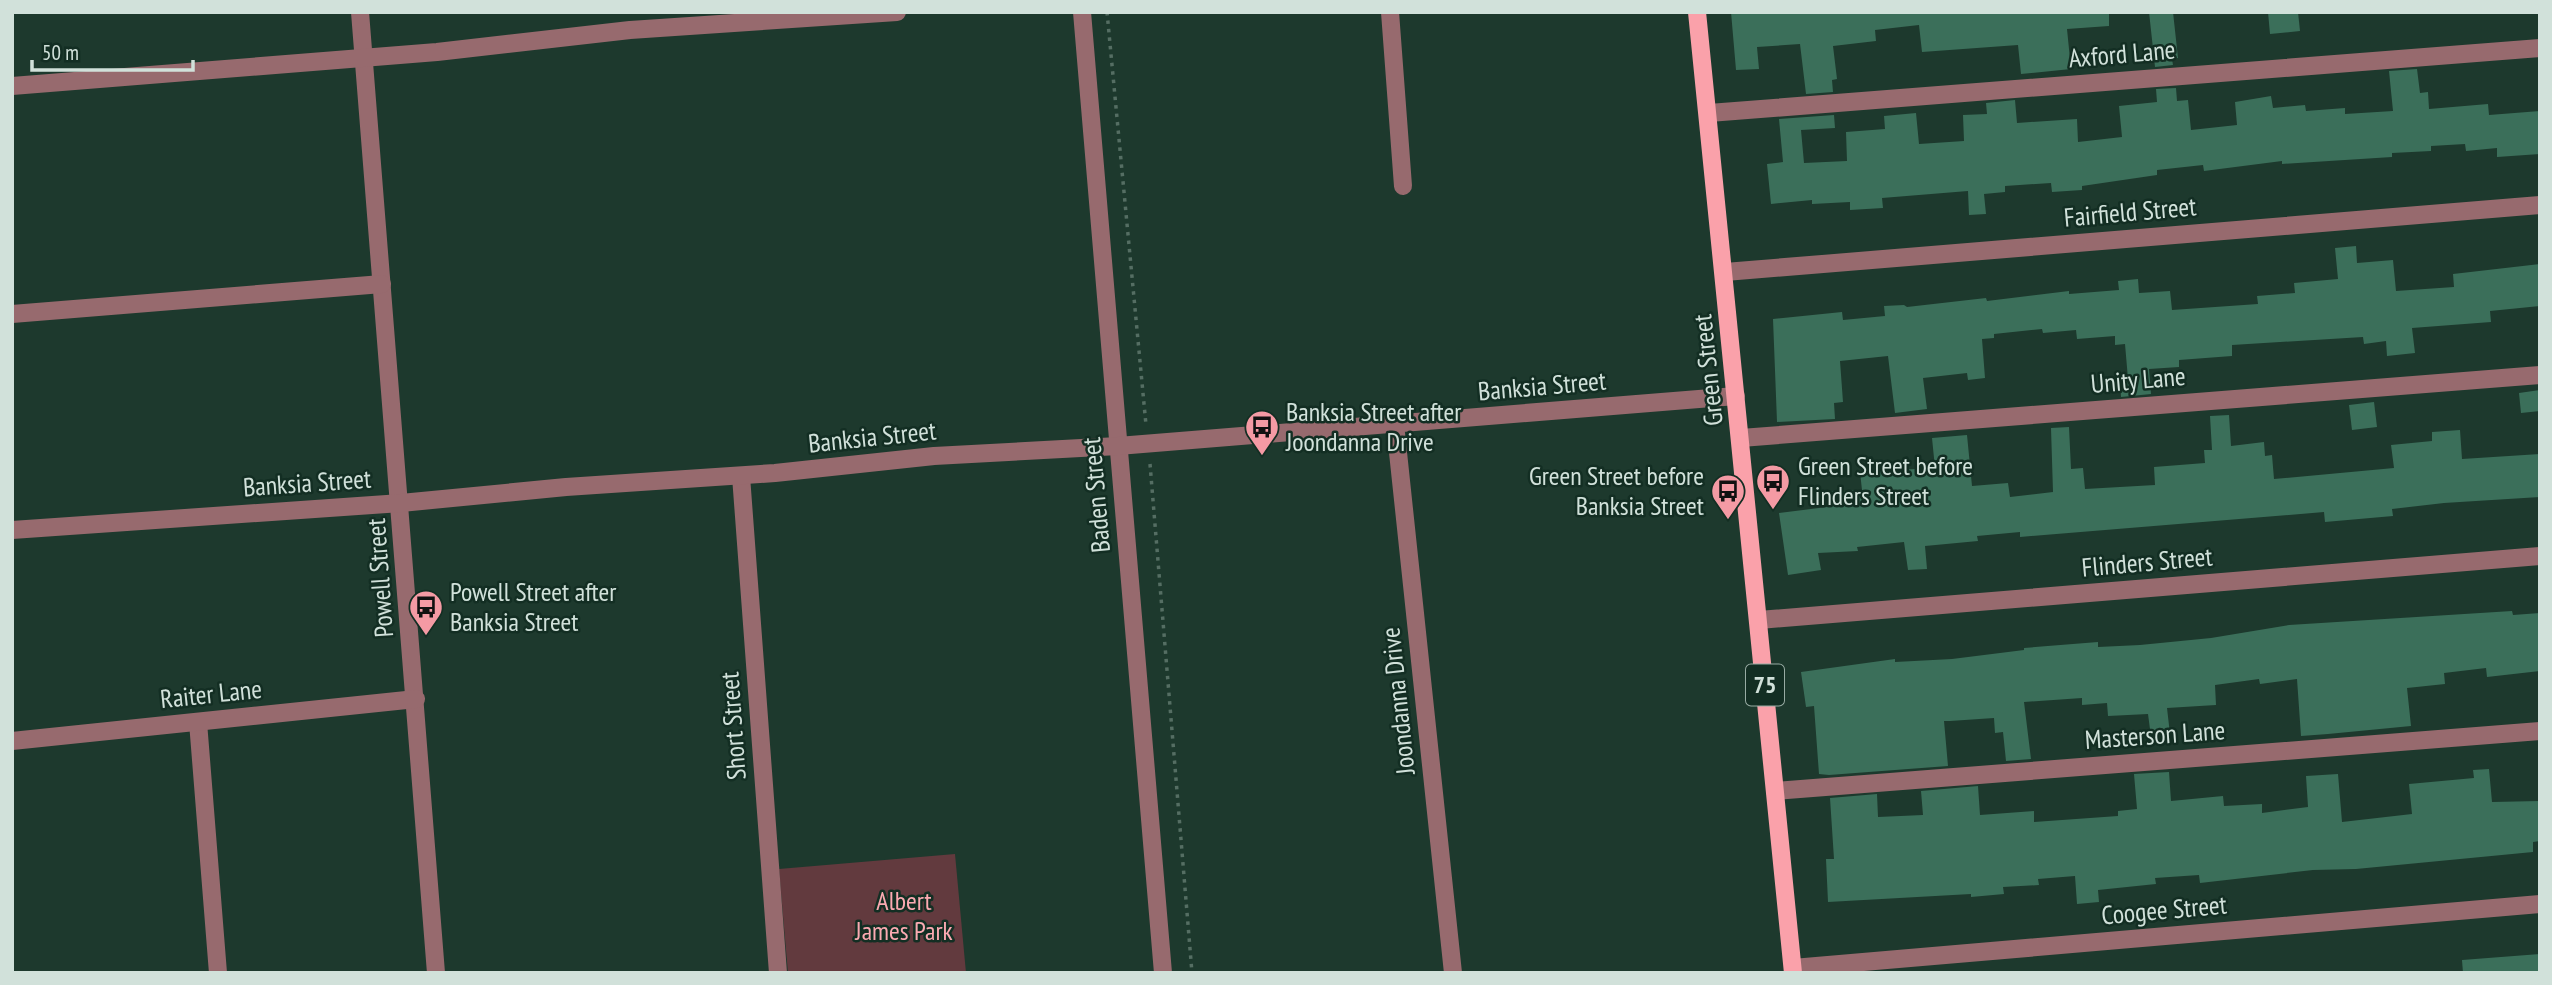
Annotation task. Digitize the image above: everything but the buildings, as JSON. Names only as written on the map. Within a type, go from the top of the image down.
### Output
[{"type":"main road","name":"Green Street","points":[[1697,12],[1793,970]]},
{"type":"street","name":"Powell Street","points":[[360,12],[401,503],[436,973]]},
{"type":"street","points":[[12,86],[363,58],[630,30],[897,12]]},
{"type":"street","name":"Baden Street","points":[[1082,12],[1163,973]]},
{"type":"street","points":[[1390,12],[1403,186]]},
{"type":"street","name":"Axford Lane","points":[[1709,113],[2540,48]]},
{"type":"street","name":"Fairfield Street","points":[[1725,272],[2540,205]]},
{"type":"street","points":[[12,314],[382,284]]},
{"type":"street","name":"Unity Lane","points":[[1741,438],[2540,375]]},
{"type":"street","name":"Banksia Street","points":[[12,530],[401,503],[566,486],[741,475],[934,456],[1118,446],[1736,396]]},
{"type":"street","name":"Joondanna Drive","points":[[1395,424],[1453,973]]},
{"type":"street","name":"Short Street","points":[[741,475],[778,973]]},
{"type":"street","name":"Flinders Street","points":[[1759,620],[2540,556]]},
{"type":"street","name":"Raiter Lane","points":[[12,741],[415,699]]},
{"type":"street","points":[[198,722],[218,973]]},
{"type":"street","name":"Masterson Lane","points":[[1775,791],[2540,731]]},
{"type":"street","name":"Coogee Street","points":[[1793,970],[2540,904]]},
{"type":"path","points":[[1107,12],[1192,973]]},
{"type":"green space","name":"Albert James Park","points":[[955,854],[966,973],[788,973],[779,869]]},
{"type":"place","name":"Banksia Street after Joondanna Drive","points":[[1262,457]]},
{"type":"place","name":"Green Street before Flinders Street","points":[[1773,511]]},
{"type":"place","name":"Green Street before Banksia Street","points":[[1728,521]]},
{"type":"place","name":"Powell Street after Banksia Street","points":[[426,637]]}]
